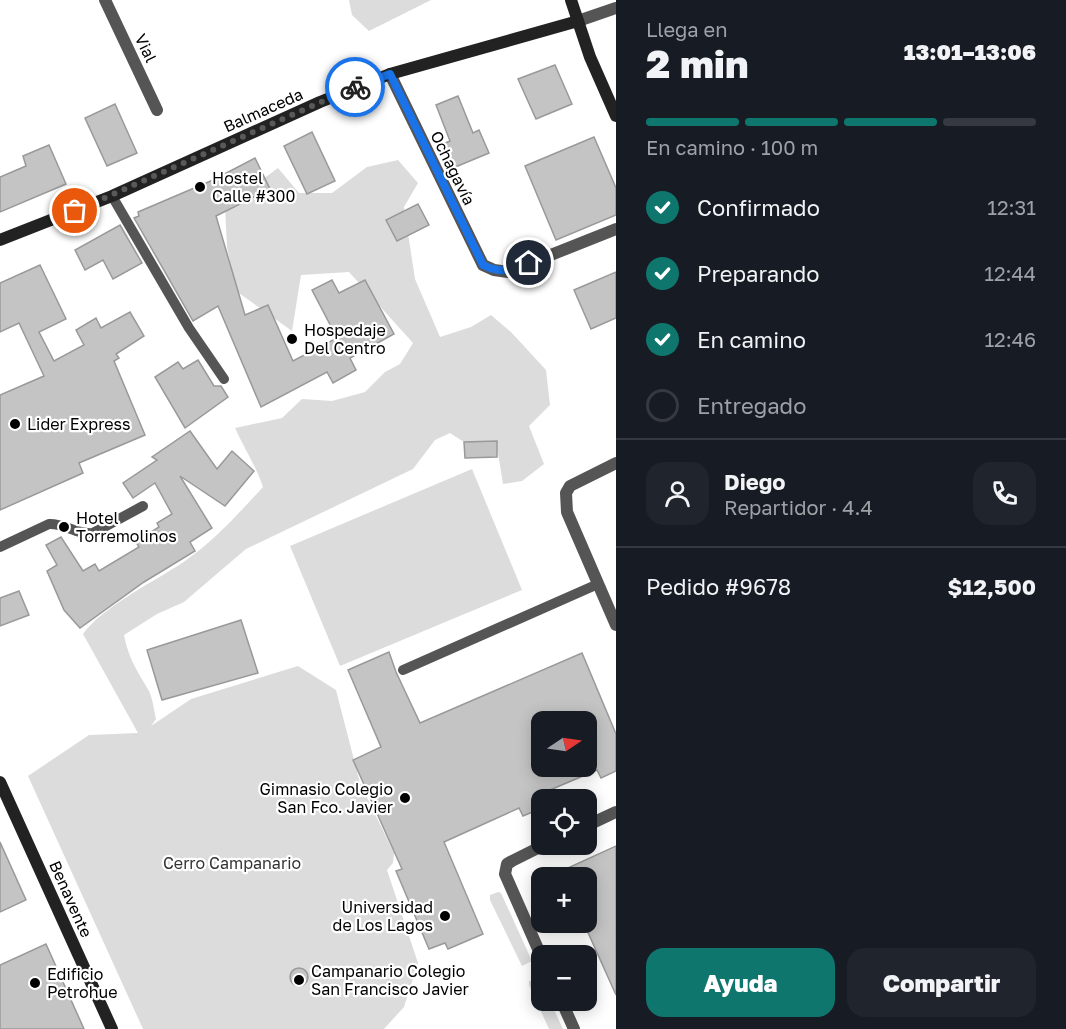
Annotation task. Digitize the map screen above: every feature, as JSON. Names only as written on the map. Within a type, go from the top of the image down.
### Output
[{"type":"street","name":"Vial","points":[[105,0],[157,110]]},
{"type":"street","points":[[571,0],[590,57],[616,116]]},
{"type":"street","name":"Balmaceda","points":[[0,240],[112,196],[320,102],[390,74],[578,21],[616,8]]},
{"type":"street","name":"Ochagavía","points":[[390,74],[483,265],[494,270],[508,272],[616,229]]},
{"type":"street","points":[[616,464],[570,486],[566,493],[567,512],[616,625]]},
{"type":"street","name":"Benavente","points":[[0,782],[112,1029]]},
{"type":"street","points":[[597,821],[616,812]]},
{"type":"street","points":[[531,852],[507,864],[505,874],[536,945]]},
{"type":"street","points":[[566,1011],[574,1029]]},
{"type":"lane","points":[[112,196],[189,328],[225,379]]},
{"type":"lane","points":[[0,547],[55,523],[86,534],[93,533],[142,506]]},
{"type":"lane","points":[[403,670],[598,584]]},
{"type":"green space","points":[[349,0],[431,0],[369,31],[352,15]]},
{"type":"green space","name":"Cerro Campanario","points":[[398,160],[418,183],[404,207],[415,279],[440,337],[471,327],[491,315],[511,332],[546,370],[550,405],[529,426],[544,464],[522,481],[503,484],[496,441],[464,442],[450,433],[435,440],[413,469],[246,549],[184,602],[157,614],[124,635],[131,658],[152,698],[156,719],[151,726],[191,699],[298,666],[336,690],[360,783],[394,853],[393,863],[387,870],[418,963],[404,1007],[384,1029],[143,1029],[28,776],[89,735],[138,733],[83,634],[116,604],[196,553],[226,526],[263,487],[235,428],[282,418],[302,399],[332,401],[365,392],[385,372],[400,364],[413,343],[349,272],[301,275],[292,331],[236,291],[227,247],[225,207],[278,168],[299,193],[332,193],[367,167]]},
{"type":"green space","points":[[472,469],[522,590],[340,666],[290,546]]},
{"type":"green space","points":[[501,893],[531,962],[522,966],[490,900],[490,895]]},
{"type":"green space","points":[[541,1011],[555,1011],[563,1029],[549,1029]]},
{"type":"building","points":[[555,65],[572,104],[536,119],[518,79]]},
{"type":"building","points":[[458,96],[473,133],[479,130],[489,153],[453,168],[443,144],[450,141],[436,105]]},
{"type":"building","points":[[115,104],[137,153],[107,166],[85,118]]},
{"type":"building","points":[[312,132],[335,181],[307,194],[284,146]]},
{"type":"building","points":[[594,137],[616,188],[616,215],[556,240],[525,166]]},
{"type":"building","points":[[49,145],[66,184],[0,212],[0,177],[26,166],[23,156]]},
{"type":"building","points":[[255,158],[270,189],[216,216],[245,315],[268,305],[293,361],[337,338],[312,290],[332,280],[339,293],[365,280],[394,334],[350,358],[356,370],[333,383],[327,372],[261,407],[218,306],[193,321],[134,218],[139,216],[138,212],[213,180]]},
{"type":"building","points":[[418,204],[429,225],[397,241],[386,220]]},
{"type":"building","points":[[120,225],[142,263],[113,279],[103,260],[85,270],[75,250]]},
{"type":"building","points":[[40,265],[66,319],[39,332],[54,361],[84,345],[76,330],[96,318],[101,328],[130,312],[144,336],[116,354],[119,358],[114,361],[145,435],[79,463],[83,473],[0,510],[0,395],[44,376],[19,323],[0,332],[0,283]]},
{"type":"building","points":[[616,272],[616,318],[591,329],[574,290]]},
{"type":"building","points":[[198,360],[214,386],[221,386],[228,397],[185,428],[155,377],[178,362],[183,369]]},
{"type":"building","points":[[190,431],[217,469],[232,451],[254,471],[225,506],[180,476],[212,528],[190,542],[195,551],[144,582],[80,628],[64,610],[47,571],[57,565],[46,545],[61,537],[83,571],[95,564],[99,571],[139,547],[136,542],[159,527],[157,523],[172,514],[155,483],[133,498],[123,483],[157,460],[152,457]]},
{"type":"building","points":[[497,441],[497,457],[465,458],[464,442]]},
{"type":"building","points":[[19,591],[29,615],[0,626],[0,598]]},
{"type":"building","points":[[241,620],[258,673],[162,700],[147,650]]},
{"type":"building","points":[[389,652],[420,723],[582,653],[616,734],[616,771],[601,778],[597,770],[597,711],[531,711],[531,777],[581,777],[552,789],[531,789],[531,813],[523,816],[519,808],[444,842],[483,934],[448,949],[445,943],[429,949],[396,871],[402,869],[353,760],[381,747],[348,670]]},
{"type":"building","points":[[0,842],[26,900],[0,912]]},
{"type":"building","points":[[616,846],[616,995],[597,953],[597,945],[594,945],[588,933],[597,933],[597,867],[570,867]]},
{"type":"building","points":[[46,944],[84,1029],[0,1029],[0,965]]},
{"type":"building","points":[[299,968],[305,971],[308,977],[305,983],[299,986],[293,983],[290,977],[293,971]]},
{"type":"way so far","points":[[75,211],[355,87]]},
{"type":"place","name":"Hostel Calle #300","points":[[200,187]]},
{"type":"place","name":"Hospedaje Del Centro","points":[[292,339]]},
{"type":"place","name":"Lider Express","points":[[15,424]]},
{"type":"place","name":"Hotel Torremolinos","points":[[64,527]]},
{"type":"place","name":"Gimnasio Colegio San Fco. Javier","points":[[405,798]]},
{"type":"place","name":"Universidad de Los Lagos","points":[[445,916]]},
{"type":"place","name":"Campanario Colegio San Francisco Javier","points":[[299,980]]},
{"type":"place","name":"Edificio Petrohue","points":[[35,983]]},
{"type":"route","points":[[355,87],[390,74],[483,265],[494,270],[508,272],[529,263]]}]
